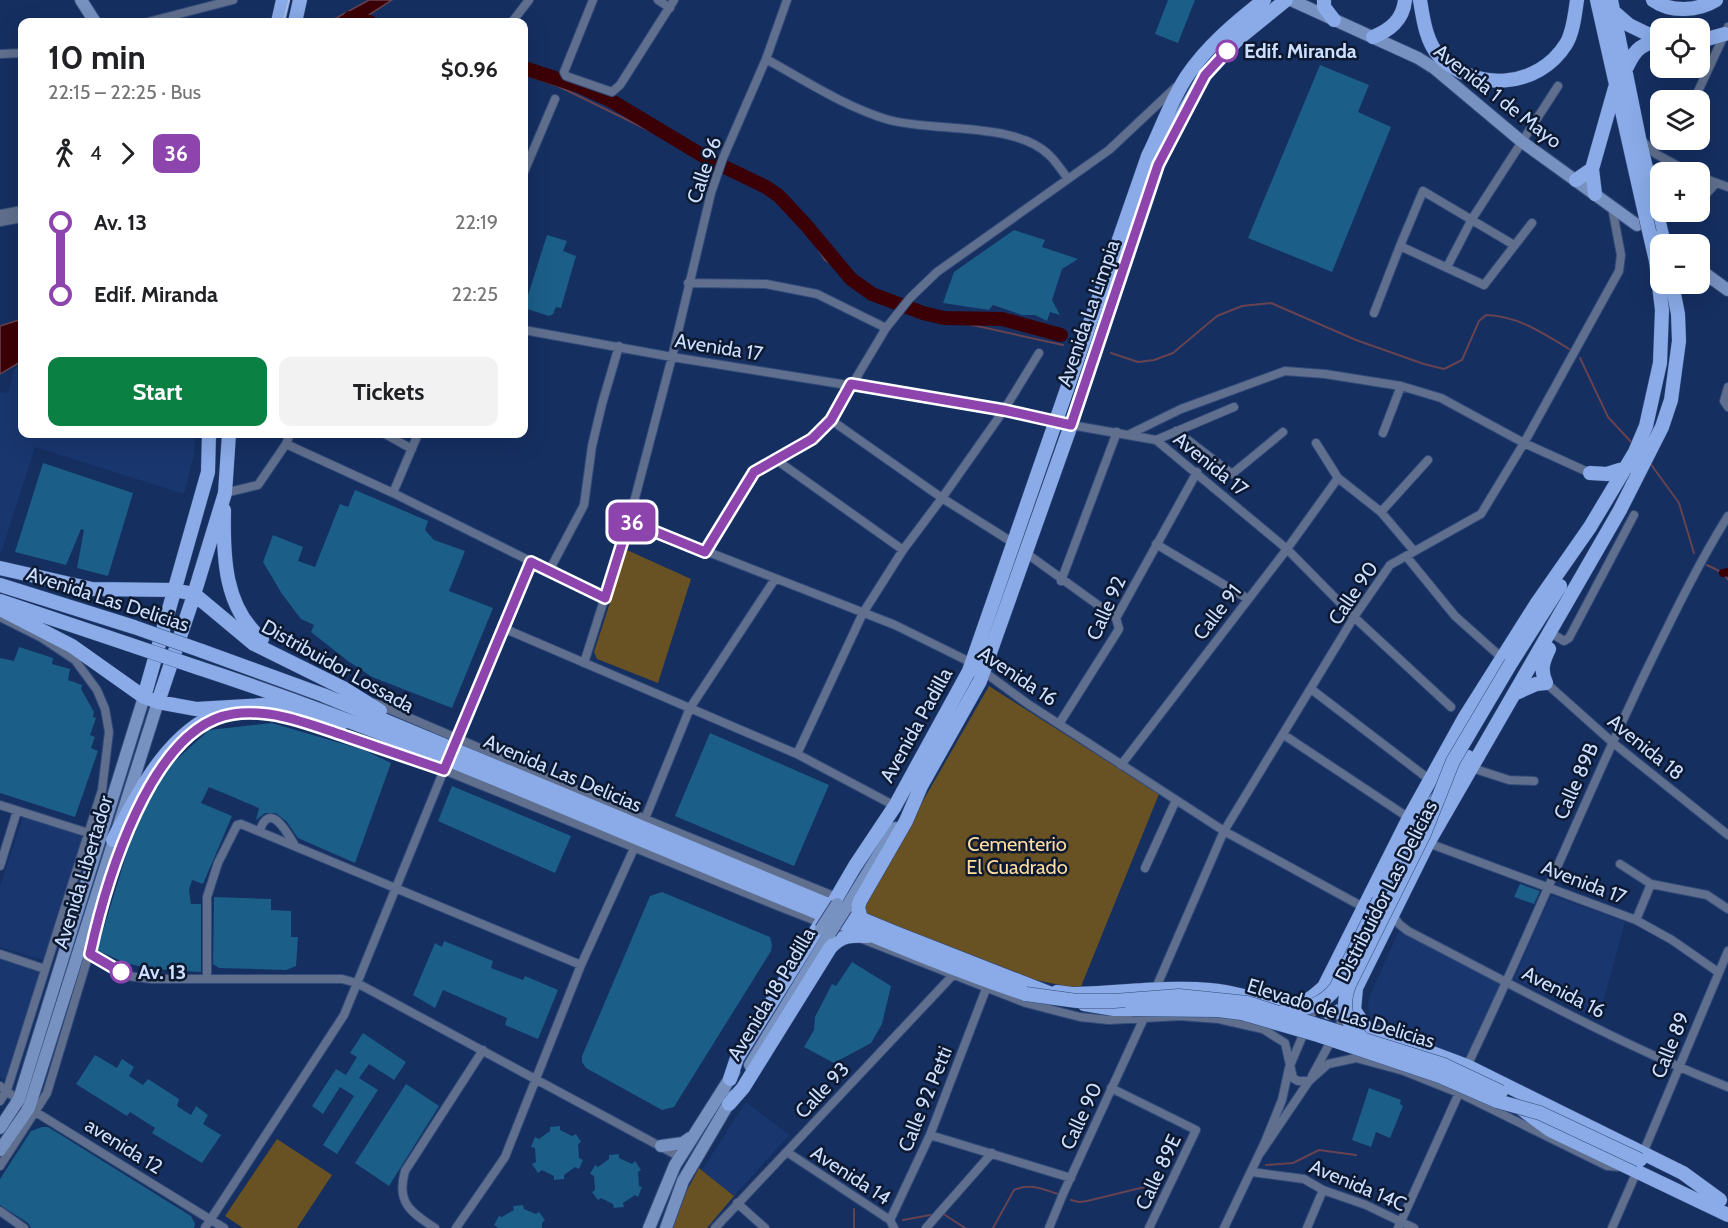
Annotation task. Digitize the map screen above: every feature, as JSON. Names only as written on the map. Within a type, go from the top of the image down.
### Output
[{"type":"main road","name":"Avenida La Limpia","points":[[983,672],[1026,554],[1064,423],[1149,156],[1185,78],[1196,63],[1238,20],[1264,0]]},
{"type":"main road","name":"Avenida La Limpia","points":[[972,663],[1015,544],[1064,423],[1158,165],[1175,128],[1205,75],[1238,39],[1286,0]]},
{"type":"main road","points":[[1324,0],[1324,7],[1334,20]]},
{"type":"main road","points":[[1373,37],[1389,31],[1399,18],[1405,0]]},
{"type":"main road","points":[[1420,0],[1424,25],[1438,55],[1462,72],[1488,82],[1520,79],[1546,67],[1566,43],[1577,0]]},
{"type":"main road","points":[[1515,693],[1536,684],[1546,683],[1542,674],[1543,661],[1641,454],[1660,363],[1662,310],[1656,261],[1642,222],[1597,0]]},
{"type":"main road","points":[[1653,0],[1659,4],[1684,10],[1708,5],[1716,0]]},
{"type":"main road","points":[[279,18],[282,3]]},
{"type":"main road","points":[[1612,6],[1629,25],[1650,35]]},
{"type":"main road","points":[[1612,6],[1662,234]]},
{"type":"main road","points":[[1710,37],[1726,31]]},
{"type":"main road","points":[[1625,71],[1640,46],[1650,43]]},
{"type":"main road","points":[[1595,194],[1592,170],[1616,86]]},
{"type":"main road","points":[[1576,180],[1592,170]]},
{"type":"main road","points":[[1362,1038],[1346,1018],[1346,994],[1424,834],[1453,761],[1506,660],[1597,530],[1614,487],[1626,468],[1641,454],[1662,427],[1676,369],[1679,332],[1673,294]]},
{"type":"main road","name":"Avenida Libertador","points":[[144,697],[208,472],[209,438]]},
{"type":"main road","points":[[229,438],[224,544],[228,581],[238,610],[253,632],[289,662]]},
{"type":"main road","points":[[1590,473],[1607,474],[1626,468]]},
{"type":"main road","points":[[1590,473],[1602,490],[1604,506]]},
{"type":"main road","name":"Distribuidor Las Delicias","points":[[1032,991],[1072,994],[1213,990],[1281,1004],[1299,1003],[1311,999],[1324,987],[1430,780],[1614,487]]},
{"type":"main road","name":"Avenida Libertador","points":[[158,702],[225,494]]},
{"type":"main road","points":[[1277,1011],[1302,1010],[1314,1006],[1329,997],[1336,988],[1415,828],[1463,766],[1559,602],[1594,555]]},
{"type":"main road","name":"Distribuidor Las Delicias","points":[[1594,555],[1428,843],[1356,988],[1354,1010],[1366,1028],[1467,1066],[1638,1163]]},
{"type":"main road","name":"Distribuidor Lossada","points":[[0,568],[92,589],[174,590],[193,597],[254,644],[343,688],[422,742]]},
{"type":"main road","name":"Avenida Las Delicias","points":[[0,585],[134,627],[323,695],[450,754],[829,911],[879,938],[982,979],[1032,991]]},
{"type":"main road","name":"Avenida Las Delicias","points":[[0,601],[422,742]]},
{"type":"main road","name":"Distribuidor Lossada","points":[[0,609],[72,646],[144,697],[158,702],[196,709],[264,705],[422,742]]},
{"type":"main road","name":"Avenida Padilla","points":[[730,1079],[736,1058],[895,806],[972,663]]},
{"type":"main road","name":"Avenida Padilla","points":[[861,919],[858,907],[860,901],[906,821],[921,786],[983,672]]},
{"type":"main road","points":[[101,837],[175,744],[202,719],[233,708]]},
{"type":"main road","points":[[829,911],[853,936]]},
{"type":"main road","name":"Avenida Las Delicias","points":[[829,911],[861,919],[1032,991]]},
{"type":"main road","points":[[729,1104],[743,1088],[837,940],[853,936],[879,938]]},
{"type":"main road","points":[[1324,987],[1320,1004],[1331,1013],[1342,1011],[1354,998]]},
{"type":"main road","name":"Elevado de Las Delicias","points":[[1032,991],[1077,1001],[1114,1001],[1179,996],[1217,998],[1277,1011],[1444,1065],[1501,1092],[1534,1120],[1550,1130],[1638,1163]]},
{"type":"main road","name":"Elevado de Las Delicias","points":[[1032,991],[1096,1007],[1182,1008],[1234,1012],[1318,1035],[1440,1076],[1497,1101],[1540,1113],[1638,1163],[1724,1202]]},
{"type":"main road","points":[[1638,1163],[1728,1215]]},
{"type":"street","points":[[81,0],[92,18]]},
{"type":"street","points":[[163,18],[233,0]]},
{"type":"street","points":[[515,18],[529,0]]},
{"type":"street","points":[[593,0],[564,72],[566,76],[612,92],[620,86],[672,4],[658,0]]},
{"type":"street","name":"Calle 96","points":[[584,663],[629,521],[717,173],[766,59],[787,0]]},
{"type":"street","name":"Avenida 1 de Mayo","points":[[1291,0],[1434,68],[1521,141],[1612,207],[1642,222]]},
{"type":"street","points":[[1699,90],[1726,31]]},
{"type":"street","points":[[0,54],[18,53]]},
{"type":"street","points":[[766,59],[857,109],[891,120],[1005,135],[1031,143],[1048,154],[1068,179]]},
{"type":"street","points":[[705,552],[754,472],[812,439],[831,420],[886,328],[910,298],[937,272],[1109,150],[1185,78]]},
{"type":"street","points":[[1447,267],[1472,219],[1558,86]]},
{"type":"street","points":[[528,163],[555,99]]},
{"type":"street","points":[[1639,138],[1656,154],[1671,162]]},
{"type":"street","points":[[1710,181],[1728,187]]},
{"type":"street","points":[[1710,190],[1716,183]]},
{"type":"street","points":[[1374,313],[1423,191],[1514,245]]},
{"type":"street","name":"Calle 90","points":[[1155,990],[1224,831],[1354,617],[1390,565],[1481,514],[1524,443],[1619,271],[1621,255],[1612,207]]},
{"type":"street","points":[[0,214],[18,211]]},
{"type":"street","points":[[0,222],[18,219]]},
{"type":"street","points":[[1400,246],[1484,285],[1532,223]]},
{"type":"street","points":[[1710,276],[1727,286]]},
{"type":"street","points":[[688,283],[766,284],[817,294],[886,328]]},
{"type":"street","name":"Avenida 17","points":[[528,331],[672,357],[1004,410],[1156,440],[1287,549],[1354,617],[1451,707]]},
{"type":"street","points":[[549,571],[584,505],[592,446],[619,346]]},
{"type":"street","points":[[797,754],[863,613],[903,550],[1004,410],[1039,352]]},
{"type":"street","points":[[1130,434],[1182,409],[1285,371],[1325,374],[1401,386],[1441,398],[1524,443],[1590,473]]},
{"type":"street","points":[[1383,433],[1401,386]]},
{"type":"street","points":[[1728,387],[1724,401],[1728,408]]},
{"type":"street","points":[[1156,440],[1234,407]]},
{"type":"street","points":[[831,420],[942,498],[1015,544]]},
{"type":"street","points":[[1176,430],[1232,474],[1283,432]]},
{"type":"street","points":[[1061,580],[1117,432]]},
{"type":"street","points":[[225,494],[258,485],[288,438]]},
{"type":"street","points":[[392,438],[412,449]]},
{"type":"street","points":[[393,493],[416,438]]},
{"type":"street","points":[[1316,443],[1338,478],[1381,512],[1455,616],[1506,660]]},
{"type":"street","points":[[286,444],[393,493],[605,598]]},
{"type":"street","points":[[775,459],[903,550]]},
{"type":"street","points":[[1381,512],[1428,460]]},
{"type":"street","name":"Calle 92","points":[[1059,724],[1119,629],[1116,618],[1197,472]]},
{"type":"street","name":"Calle 91","points":[[1121,765],[1287,549],[1338,478]]},
{"type":"street","points":[[1556,636],[1564,641],[1569,638],[1634,514]]},
{"type":"street","name":"Calle 89B","points":[[1467,1066],[1507,982],[1611,742],[1701,560],[1728,516]]},
{"type":"street","name":"Avenida 16","points":[[629,521],[895,625],[972,663],[1059,724],[1224,831],[1363,907]]},
{"type":"street","points":[[1156,544],[1248,599]]},
{"type":"street","points":[[1026,554],[1116,618]]},
{"type":"street","points":[[205,1228],[344,1016],[531,562]]},
{"type":"street","points":[[456,1228],[505,1156],[581,965],[640,833],[690,708],[775,579]]},
{"type":"street","points":[[0,617],[42,638],[75,660],[97,690],[105,709],[109,732],[102,790],[101,837],[45,969],[0,1101]]},
{"type":"street","points":[[503,628],[797,754],[895,806]]},
{"type":"street","name":"Avenida 18","points":[[1546,683],[1611,742],[1728,835]]},
{"type":"street","name":"Avenida Las Delicias","points":[[343,688],[450,754],[829,911]]},
{"type":"street","points":[[1311,689],[1430,780]]},
{"type":"street","name":"Avenida Libertador","points":[[0,1128],[28,1106],[101,837],[144,697]]},
{"type":"street","name":"Avenida Libertador","points":[[0,1150],[28,1106],[85,951],[101,837],[158,702]]},
{"type":"street","name":"Avenida Las Delicias","points":[[85,951],[122,847],[155,775],[173,752],[195,731],[216,719],[233,714],[277,715],[450,754]]},
{"type":"street","points":[[1284,735],[1409,818]]},
{"type":"street","points":[[1472,768],[1509,780],[1534,782]]},
{"type":"street","name":"Avenida 18 Padilla","points":[[649,1228],[658,1202],[680,1156],[774,1014],[885,835],[921,786]]},
{"type":"street","points":[[1145,868],[1176,800]]},
{"type":"street","points":[[0,805],[101,837]]},
{"type":"street","name":"Avenida 18 Padilla","points":[[885,835],[895,806]]},
{"type":"street","points":[[0,866],[17,811]]},
{"type":"street","points":[[260,830],[263,821],[268,818],[280,823],[295,845]]},
{"type":"street","points":[[272,835],[280,828],[280,823]]},
{"type":"street","points":[[207,979],[207,897],[218,864],[237,825],[244,824],[581,965]]},
{"type":"street","name":"Avenida 17","points":[[1428,843],[1636,920],[1672,940],[1718,972]]},
{"type":"street","points":[[1620,864],[1651,884],[1707,895],[1728,909]]},
{"type":"street","points":[[1636,920],[1651,884]]},
{"type":"street","name":"Avenida 16","points":[[1393,915],[1399,924],[1408,930],[1507,982],[1679,1068],[1728,1087]]},
{"type":"street","points":[[853,936],[986,989],[1026,1003],[1080,1017],[1109,1020],[1180,1016],[1219,1019],[1263,1029],[1285,1043],[1288,1068],[1293,1078],[1298,1081],[1309,1081],[1328,1064],[1356,1058],[1404,1071],[1459,1093],[1607,1166],[1638,1163]]},
{"type":"street","points":[[85,951],[128,976],[151,979],[342,979],[357,983],[680,1156],[680,1170],[657,1228]]},
{"type":"street","name":"Calle 89","points":[[1612,1228],[1728,951]]},
{"type":"street","points":[[0,954],[45,969]]},
{"type":"street","name":"Calle 93","points":[[715,1228],[953,975]]},
{"type":"street","points":[[1224,1228],[1261,1152],[1282,1100],[1288,1068],[1324,987]]},
{"type":"street","name":"Calle 92 Petti","points":[[892,1224],[930,1135],[986,989]]},
{"type":"street","points":[[1261,1152],[1309,1081],[1354,998]]},
{"type":"street","name":"Avenida 18 Padilla","points":[[666,1228],[683,1181],[729,1104],[774,1014]]},
{"type":"street","name":"Calle 90","points":[[1052,1227],[1071,1178],[1144,1018]]},
{"type":"street","points":[[435,1228],[407,1207],[401,1184],[405,1171],[483,1050]]},
{"type":"street","points":[[441,1228],[411,1204],[406,1184],[409,1172],[480,1061],[483,1050]]},
{"type":"street","name":"avenida 12","points":[[4,1088],[28,1106],[224,1228]]},
{"type":"street","name":"Calle 89E","points":[[1112,1088],[1196,1130],[1149,1228]]},
{"type":"street","points":[[1399,1225],[1459,1093]]},
{"type":"street","points":[[0,1166],[28,1106]]},
{"type":"street","points":[[661,1146],[683,1143],[693,1135]]},
{"type":"street","points":[[930,1135],[1071,1178]]},
{"type":"street","name":"Avenida 14","points":[[787,1152],[892,1224]]},
{"type":"street","points":[[926,1228],[992,1153]]},
{"type":"street","name":"Avenida 14C","points":[[1252,1172],[1290,1175],[1304,1179],[1399,1225],[1414,1228]]},
{"type":"street","points":[[1307,1228],[1323,1190]]},
{"type":"street","points":[[737,1203],[765,1228]]},
{"type":"street","points":[[0,1211],[24,1228]]},
{"type":"shaded area","points":[[369,0],[392,0],[364,18],[336,18]]},
{"type":"shaded area","points":[[18,320],[18,363],[0,374],[0,326]]},
{"type":"shaded area","points":[[18,368],[18,438],[195,438],[194,455],[184,494],[35,447],[0,556],[0,392],[8,393],[14,370]]},
{"type":"shaded area","points":[[23,817],[83,836],[46,961],[0,947],[0,886]]},
{"type":"shaded area","points":[[1551,895],[1625,922],[1598,1020],[1514,979]]},
{"type":"shaded area","points":[[1399,931],[1501,984],[1465,1060],[1373,1020],[1369,1014],[1368,1000]]},
{"type":"shaded area","points":[[0,959],[41,971],[8,1082],[0,1077]]},
{"type":"shaded area","points":[[746,1102],[789,1135],[734,1196],[702,1170]]},
{"type":"green space","points":[[627,550],[691,579],[658,683],[597,659],[594,652]]},
{"type":"green space","name":"Cementerio El Cuadrado","points":[[989,686],[1159,794],[1080,989],[1025,978],[859,912]]},
{"type":"green space","points":[[277,1139],[332,1175],[297,1228],[243,1228],[225,1216]]},
{"type":"green space","points":[[699,1168],[734,1196],[707,1228],[672,1228],[684,1196]]},
{"type":"building","points":[[1168,0],[1195,0],[1178,43],[1155,34]]},
{"type":"building","points":[[1320,65],[1369,85],[1358,112],[1391,127],[1332,272],[1248,238]]},
{"type":"building","points":[[1014,230],[1045,240],[1042,247],[1078,259],[1062,269],[1052,300],[1060,315],[1050,312],[1047,321],[1035,315],[1022,315],[993,305],[989,310],[943,303],[954,272]]},
{"type":"building","points":[[547,235],[567,241],[563,251],[576,256],[561,308],[556,307],[553,314],[549,316],[528,309],[528,295]]},
{"type":"building","points":[[43,463],[133,493],[108,576],[77,568],[84,530],[81,529],[66,565],[15,552]]},
{"type":"building","points":[[355,490],[428,521],[425,530],[434,540],[465,551],[449,591],[493,608],[452,708],[372,677],[348,661],[311,632],[314,625],[301,619],[282,594],[263,562],[273,535],[303,547],[298,561],[315,567],[340,504],[348,507]]},
{"type":"building","points":[[19,647],[53,658],[52,664],[70,669],[68,680],[82,685],[81,689],[94,712],[93,717],[96,718],[90,735],[95,737],[91,748],[98,751],[75,817],[0,793],[0,658],[14,661]]},
{"type":"building","points":[[272,723],[364,750],[391,763],[355,863],[298,838],[287,822],[276,813],[265,813],[256,820],[259,808],[209,787],[201,803],[232,816],[203,884],[192,880],[189,890],[191,904],[201,904],[201,972],[153,969],[125,963],[97,950],[128,849],[154,786],[164,771],[209,730]]},
{"type":"building","points":[[710,733],[829,785],[794,866],[675,816]]},
{"type":"building","points":[[452,786],[571,836],[555,873],[438,821]]},
{"type":"building","points":[[1520,884],[1540,891],[1534,904],[1514,897]]},
{"type":"building","points":[[662,892],[770,937],[772,945],[771,951],[674,1107],[662,1110],[586,1068],[582,1062],[582,1056],[650,896]]},
{"type":"building","points":[[214,897],[271,899],[271,910],[291,911],[291,937],[298,937],[296,966],[286,970],[219,968],[213,964]]},
{"type":"building","points":[[444,941],[493,961],[491,968],[523,980],[525,976],[558,990],[538,1039],[505,1025],[507,1018],[443,990],[435,1008],[413,995],[435,943],[442,947]]},
{"type":"building","points":[[852,962],[891,986],[882,1024],[871,1043],[834,1063],[804,1047],[814,1030],[815,1017],[832,984],[836,986]]},
{"type":"building","points":[[363,1033],[406,1062],[394,1080],[369,1064],[359,1078],[378,1090],[337,1154],[323,1145],[354,1096],[340,1087],[323,1114],[312,1106],[336,1069],[346,1075],[357,1057],[350,1053]]},
{"type":"building","points":[[95,1055],[117,1068],[122,1059],[134,1067],[129,1076],[143,1085],[148,1079],[179,1099],[177,1106],[191,1115],[196,1106],[208,1115],[203,1124],[221,1135],[202,1163],[152,1133],[155,1128],[130,1112],[127,1116],[76,1084]]},
{"type":"building","points":[[406,1084],[439,1106],[389,1186],[355,1163]]},
{"type":"building","points":[[1369,1088],[1401,1100],[1400,1104],[1403,1106],[1390,1138],[1376,1132],[1371,1147],[1352,1140]]},
{"type":"building","points":[[560,1126],[560,1130],[572,1136],[576,1134],[581,1142],[578,1144],[579,1158],[583,1160],[579,1169],[575,1167],[564,1175],[564,1179],[554,1180],[554,1176],[542,1170],[538,1173],[532,1164],[536,1162],[535,1148],[531,1147],[535,1137],[539,1139],[550,1131],[550,1127]]},
{"type":"building","points":[[48,1127],[191,1216],[195,1224],[194,1228],[31,1228],[28,1223],[0,1205],[0,1179],[31,1131]]},
{"type":"building","points":[[619,1154],[619,1158],[632,1164],[635,1161],[641,1170],[638,1172],[639,1186],[642,1187],[638,1197],[635,1195],[623,1203],[624,1207],[614,1208],[613,1204],[601,1198],[598,1200],[592,1192],[595,1190],[594,1176],[590,1174],[595,1165],[598,1167],[609,1159],[609,1155]]},
{"type":"building","points":[[523,1205],[524,1209],[536,1214],[539,1212],[545,1220],[542,1228],[498,1228],[494,1225],[499,1216],[502,1217],[514,1210],[513,1206]]},
{"type":"waterway","points":[[528,69],[579,86],[610,100],[710,160],[766,187],[779,196],[806,225],[851,279],[872,294],[923,313],[944,318],[1002,319],[1061,335]]},
{"type":"waterway","points":[[528,75],[558,86],[787,198],[825,260],[899,308]]},
{"type":"waterway","points":[[1111,353],[1138,362],[1154,360],[1173,353],[1217,316],[1242,306],[1271,303],[1356,340],[1444,369],[1462,360],[1479,321],[1486,315],[1509,318],[1519,322],[1540,331],[1569,349]]},
{"type":"waterway","points":[[904,310],[1063,345]]},
{"type":"waterway","points":[[1580,358],[1608,417],[1632,443]]},
{"type":"waterway","points":[[1650,463],[1679,503],[1694,553]]},
{"type":"waterway","points":[[1707,565],[1723,573],[1728,580]]},
{"type":"waterway","points":[[1723,573],[1728,572]]},
{"type":"waterway","points":[[1266,1165],[1293,1163],[1319,1150],[1356,1155]]},
{"type":"waterway","points":[[1071,1200],[1087,1201],[1161,1183]]},
{"type":"waterway","points":[[993,1228],[1014,1190],[1031,1187],[1058,1194]]},
{"type":"waterway","points":[[854,1209],[854,1228]]},
{"type":"waterway","points":[[903,1220],[936,1214]]},
{"type":"waterway","points":[[945,1215],[965,1228]]},
{"type":"tram line","points":[[284,18],[289,0]]},
{"type":"bus line","name":"36","points":[[121,972],[90,954],[105,899],[122,847],[155,775],[173,752],[195,731],[216,719],[233,714],[277,715],[444,770],[531,562],[605,598],[629,521],[705,552],[754,472],[812,439],[831,420],[851,384],[1004,410],[1071,425],[1158,165],[1175,128],[1205,75],[1227,51]]},
{"type":"place","name":"Edif. Miranda","points":[[1227,51]]},
{"type":"place","name":"Av. 13","points":[[121,972]]}]
